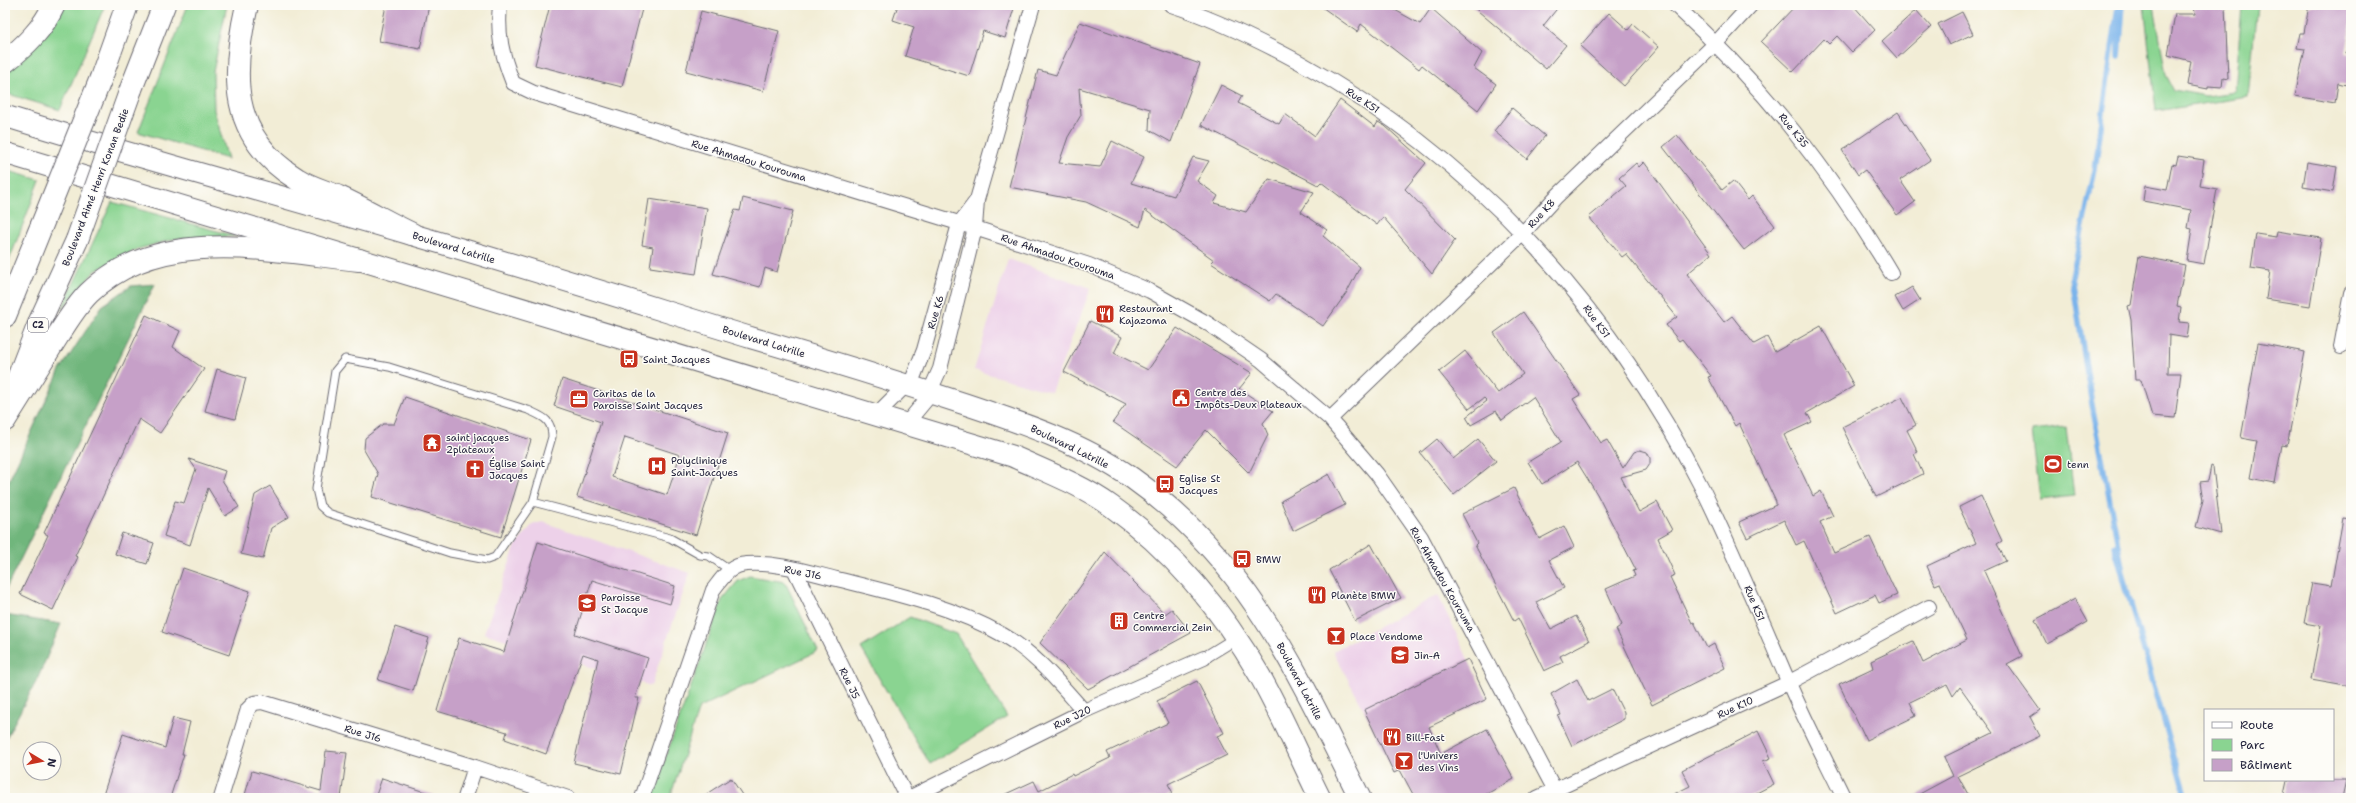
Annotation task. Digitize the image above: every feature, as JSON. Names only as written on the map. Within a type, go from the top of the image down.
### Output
[{"type":"highway","points":[[5,62],[26,46],[49,16],[54,5]]},
{"type":"highway","points":[[5,316],[101,78],[127,5]]},
{"type":"highway","name":"Boulevard Aimé Henri Konan Bedie","points":[[5,412],[40,321],[77,240],[131,89],[164,5]]},
{"type":"highway","points":[[247,5],[239,42],[237,93],[249,132],[272,160],[297,180],[339,197],[412,234]]},
{"type":"highway","points":[[5,287],[41,227]]},
{"type":"highway","points":[[5,420],[62,328],[88,294],[105,280],[127,268],[156,256],[187,248],[222,246],[360,260]]},
{"type":"main road","name":"Boulevard Latrille","points":[[5,116],[412,234],[907,384],[1023,424],[1094,456],[1130,477],[1199,536],[1229,569],[1261,611],[1291,661],[1360,798]]},
{"type":"main road","points":[[5,153],[1012,456],[1050,473],[1110,506],[1173,558],[1203,591],[1260,676],[1320,798]]},
{"type":"street","name":"Rue Ahmadou Kourouma","points":[[500,5],[498,29],[503,57],[513,83],[534,93],[975,228],[1089,265],[1150,290],[1207,323],[1261,360],[1330,419],[1377,474],[1421,537],[1557,794]]},
{"type":"street","name":"Rue K6","points":[[906,424],[918,412],[931,392],[940,369],[975,228],[977,200],[1033,5]]},
{"type":"street","name":"Rue K51","points":[[1171,5],[1258,40],[1329,78],[1387,115],[1459,172],[1524,232],[1590,310],[1650,397],[1701,486],[1754,597],[1788,682],[1844,798]]},
{"type":"street","name":"Rue K35","points":[[1675,5],[1716,42],[1773,104],[1816,158],[1862,224],[1891,273]]},
{"type":"street","name":"Rue K8","points":[[1330,419],[1524,232],[1555,198],[1716,42],[1751,5]]},
{"type":"street","name":"Rue K6","points":[[876,415],[907,384],[919,365],[959,224],[977,200]]},
{"type":"street","points":[[2341,347],[2351,293]]},
{"type":"street","name":"Rue J16","points":[[728,569],[747,564],[794,568],[913,598],[961,615],[1003,635],[1040,661],[1084,711]]},
{"type":"street","name":"Rue J5","points":[[794,568],[908,798]]},
{"type":"street","points":[[642,798],[713,590],[728,569]]},
{"type":"street","name":"Rue K10","points":[[1537,798],[1557,794],[1788,682],[1929,607]]},
{"type":"street","name":"Rue J20","points":[[908,798],[1084,711],[1204,658],[1235,639]]},
{"type":"street","name":"Rue J16","points":[[221,798],[248,709],[254,703],[262,702],[475,767],[568,798]]},
{"type":"street","points":[[465,798],[475,767]]},
{"type":"lane","points":[[345,359],[353,359],[389,367],[540,416],[552,427],[552,437],[533,502],[495,557],[487,560],[450,553],[328,513],[320,506],[316,489],[336,371],[345,359]]},
{"type":"lane","points":[[533,502],[670,538],[700,555],[709,556],[728,569]]},
{"type":"shaded area","points":[[1008,259],[1091,288],[1051,392],[974,370]]},
{"type":"shaded area","name":"Paroisse St Jacque","points":[[543,522],[690,573],[651,686],[484,633],[516,545],[533,524]]},
{"type":"shaded area","name":"Jin-A","points":[[1438,595],[1468,659],[1364,710],[1333,651]]},
{"type":"green space","points":[[64,5],[105,5],[60,110],[5,93],[5,63]]},
{"type":"green space","points":[[188,5],[227,5],[213,72],[214,110],[228,159],[138,132]]},
{"type":"green space","points":[[2144,5],[2154,5],[2166,75],[2174,90],[2206,96],[2235,92],[2242,5],[2257,5],[2248,97],[2156,111]]},
{"type":"green space","points":[[5,170],[40,180],[5,271]]},
{"type":"green space","points":[[112,202],[235,236],[174,239],[138,249],[95,271],[61,310]]},
{"type":"green space","points":[[155,284],[5,591],[5,489],[60,370],[102,306],[131,286]]},
{"type":"green space","name":"tenn","points":[[2066,427],[2074,496],[2040,500],[2032,431]]},
{"type":"green space","points":[[750,576],[785,582],[818,651],[699,708],[670,798],[651,798],[722,600],[738,581]]},
{"type":"green space","points":[[5,615],[61,624],[37,680],[5,740]]},
{"type":"green space","points":[[910,617],[956,634],[1007,717],[930,764],[861,648]]},
{"type":"building","points":[[386,5],[429,5],[420,49],[379,41]]},
{"type":"building","points":[[550,5],[643,5],[622,87],[535,65]]},
{"type":"building","points":[[898,5],[1015,5],[1005,38],[983,31],[969,76],[905,56],[914,27],[893,20]]},
{"type":"building","points":[[1319,5],[1386,5],[1420,24],[1431,8],[1482,53],[1474,68],[1496,84],[1478,110],[1422,65],[1419,69],[1361,24],[1357,32]]},
{"type":"building","points":[[1471,5],[1560,5],[1543,26],[1566,45],[1546,69]]},
{"type":"building","points":[[1796,5],[1853,5],[1875,30],[1852,52],[1837,36],[1829,44],[1824,39],[1793,72],[1761,42]]},
{"type":"building","points":[[2194,5],[2225,5],[2228,79],[2223,78],[2222,87],[2208,86],[2208,89],[2187,85],[2191,61],[2168,55],[2175,14],[2195,14]]},
{"type":"building","points":[[2309,5],[2351,5],[2351,24],[2346,53],[2351,54],[2351,86],[2338,83],[2335,103],[2295,96],[2305,49],[2297,48],[2300,33],[2304,33]]},
{"type":"building","points":[[1916,10],[1931,27],[1897,58],[1882,41]]},
{"type":"building","points":[[701,11],[779,31],[763,91],[686,71]]},
{"type":"building","points":[[1962,12],[1973,34],[1949,45],[1938,24]]},
{"type":"building","points":[[1609,13],[1628,30],[1633,24],[1659,47],[1624,86],[1580,46]]},
{"type":"building","points":[[1080,22],[1200,64],[1171,142],[1149,130],[1150,109],[1079,88],[1081,115],[1068,137],[1059,163],[1100,167],[1112,141],[1144,157],[1131,183],[1174,196],[1193,157],[1209,161],[1197,181],[1218,196],[1214,203],[1246,212],[1269,179],[1314,192],[1301,212],[1327,230],[1323,236],[1360,267],[1347,292],[1323,326],[1276,294],[1270,301],[1211,263],[1214,260],[1145,210],[1140,227],[1086,202],[1009,187],[1038,70],[1056,75]]},
{"type":"building","points":[[1221,85],[1242,96],[1238,103],[1279,124],[1285,114],[1315,136],[1340,100],[1375,127],[1378,122],[1385,126],[1426,163],[1405,189],[1455,240],[1432,274],[1383,217],[1377,225],[1321,182],[1318,185],[1201,125]]},
{"type":"building","points":[[1512,108],[1545,136],[1527,159],[1494,131]]},
{"type":"building","points":[[1898,112],[1930,160],[1900,180],[1915,202],[1897,215],[1865,170],[1858,175],[1842,150]]},
{"type":"building","points":[[1677,135],[1722,190],[1733,181],[1748,200],[1752,196],[1775,226],[1744,250],[1663,147]]},
{"type":"building","points":[[2178,156],[2204,160],[2200,186],[2217,189],[2204,264],[2187,261],[2192,229],[2188,228],[2191,210],[2143,201],[2145,186],[2167,190],[2172,164],[2176,165]]},
{"type":"building","points":[[1644,162],[1711,254],[1687,274],[1724,322],[1732,316],[1754,344],[1767,337],[1775,352],[1821,326],[1854,386],[1807,413],[1812,422],[1784,435],[1813,496],[1821,491],[1833,516],[1820,522],[1834,553],[1870,537],[1897,595],[1879,603],[1875,595],[1837,613],[1804,541],[1796,545],[1784,520],[1747,538],[1739,522],[1776,505],[1776,502],[1739,423],[1735,426],[1708,377],[1711,376],[1682,339],[1679,341],[1666,325],[1677,317],[1626,254],[1622,257],[1589,217],[1626,186],[1619,178],[1636,163],[1639,167]]},
{"type":"building","points":[[2307,162],[2337,167],[2333,192],[2303,187]]},
{"type":"building","points":[[743,198],[793,211],[777,272],[765,268],[760,287],[713,274],[735,210],[740,211]]},
{"type":"building","points":[[649,199],[707,208],[696,274],[650,267],[653,247],[642,245]]},
{"type":"building","points":[[2277,231],[2321,238],[2310,306],[2266,299],[2270,271],[2251,268],[2256,234],[2276,237]]},
{"type":"building","points":[[2139,256],[2185,265],[2177,306],[2181,307],[2179,322],[2189,323],[2187,338],[2169,335],[2168,373],[2181,373],[2175,418],[2152,416],[2141,380],[2135,380],[2131,320],[2128,306],[2131,305]]},
{"type":"building","points":[[1912,287],[1920,300],[1903,311],[1895,297]]},
{"type":"building","points":[[1523,312],[1580,395],[1573,399],[1601,443],[1607,440],[1623,468],[1634,452],[1640,450],[1647,452],[1650,458],[1650,464],[1646,470],[1621,477],[1639,512],[1657,502],[1672,530],[1658,538],[1675,575],[1670,577],[1692,623],[1694,622],[1707,648],[1714,644],[1725,668],[1652,705],[1616,629],[1622,625],[1606,589],[1635,576],[1633,571],[1636,570],[1597,494],[1577,462],[1542,484],[1528,462],[1561,442],[1533,397],[1502,420],[1496,411],[1471,425],[1466,417],[1487,401],[1484,398],[1469,409],[1439,372],[1465,351],[1498,393],[1523,374],[1494,333]]},
{"type":"building","points":[[146,315],[180,331],[173,347],[204,369],[160,433],[139,419],[75,556],[78,557],[53,610],[20,594],[48,535],[44,533]]},
{"type":"building","points":[[1090,321],[1122,337],[1114,353],[1148,370],[1177,328],[1252,373],[1239,389],[1273,411],[1263,423],[1268,435],[1249,473],[1206,430],[1177,466],[1113,422],[1126,404],[1064,372]]},
{"type":"building","points":[[2258,343],[2305,352],[2287,446],[2282,445],[2275,483],[2250,478],[2257,441],[2241,438]]},
{"type":"building","points":[[217,369],[246,378],[235,419],[205,411]]},
{"type":"building","points":[[562,379],[728,433],[696,535],[577,497],[601,422],[554,406]],"holes":[[[625,437],[680,455],[667,495],[612,477]]]},
{"type":"building","points":[[405,397],[531,440],[501,537],[372,497],[378,474],[364,450],[365,438],[383,424],[394,424]]},
{"type":"building","points":[[1902,397],[1916,425],[1907,430],[1918,452],[1914,454],[1923,474],[1876,497],[1842,427]]},
{"type":"building","points":[[1437,439],[1453,459],[1478,439],[1496,461],[1454,495],[1420,453]]},
{"type":"building","points":[[189,459],[225,471],[222,480],[239,507],[225,516],[208,488],[190,545],[164,536],[175,501],[184,503],[196,469]]},
{"type":"building","points":[[2211,466],[2213,467],[2221,534],[2196,527],[2203,500],[2200,482],[2208,481]]},
{"type":"building","points":[[1329,474],[1345,505],[1293,531],[1281,501]]},
{"type":"building","points":[[270,486],[289,517],[271,528],[263,559],[241,554],[255,495]]},
{"type":"building","points":[[1514,488],[1539,539],[1564,526],[1574,547],[1549,560],[1564,588],[1536,602],[1551,629],[1576,616],[1589,641],[1560,656],[1563,662],[1544,671],[1518,618],[1514,621],[1475,545],[1477,543],[1462,514]]},
{"type":"building","points":[[1981,496],[2002,541],[1997,544],[2006,561],[1984,571],[2022,656],[2007,664],[2040,710],[2030,717],[2040,736],[1958,776],[1970,798],[1912,798],[1953,776],[1944,757],[1993,733],[1960,687],[1953,696],[1947,684],[1910,702],[1916,716],[1866,740],[1839,684],[1873,668],[1871,661],[1913,641],[1923,663],[1967,640],[1940,583],[1935,585],[1927,566],[1976,543],[1959,507]]},
{"type":"building","points":[[2343,518],[2351,519],[2351,686],[2311,679],[2321,626],[2304,623],[2312,583],[2331,586]]},
{"type":"building","points":[[122,533],[154,543],[147,564],[115,554]]},
{"type":"building","points":[[538,542],[675,586],[670,604],[592,580],[575,634],[648,658],[635,698],[639,698],[621,774],[574,763],[598,659],[583,654],[546,754],[505,739],[507,732],[437,711],[459,638],[504,652]]},
{"type":"building","points":[[1371,544],[1401,598],[1355,621],[1329,570]]},
{"type":"building","name":"Centre Commercial Zein","points":[[1105,552],[1165,614],[1172,609],[1191,633],[1088,689],[1040,643]]},
{"type":"building","points":[[183,568],[250,591],[229,655],[162,632]]},
{"type":"building","points":[[2075,599],[2088,622],[2047,644],[2035,620]]},
{"type":"building","points":[[395,627],[429,638],[413,691],[378,680]]},
{"type":"building","points":[[1468,659],[1487,699],[1429,727],[1441,754],[1487,729],[1514,779],[1479,798],[1415,798],[1400,770],[1394,773],[1364,710]]},
{"type":"building","points":[[1577,679],[1588,701],[1612,689],[1624,713],[1624,719],[1572,746],[1558,716],[1561,715],[1551,694]]},
{"type":"building","points":[[1197,681],[1224,733],[1217,736],[1227,755],[1168,784],[1173,793],[1163,798],[997,798],[1034,781],[1039,791],[1072,774],[1073,776],[1110,758],[1107,752],[1168,723],[1157,701]]},
{"type":"building","points":[[173,718],[190,722],[182,754],[184,754],[170,798],[102,798],[123,734],[165,748]]},
{"type":"building","points":[[1758,731],[1771,758],[1763,761],[1774,784],[1747,798],[1666,798],[1690,786],[1682,770]]},
{"type":"building","points":[[326,751],[347,753],[341,798],[244,798],[252,771],[321,791]]},
{"type":"building","points":[[382,778],[434,795],[434,798],[375,798]]},
{"type":"building","points":[[731,778],[744,798],[700,798]]},
{"type":"building","points":[[2346,780],[2342,798],[2283,798],[2287,781]]},
{"type":"waterway","points":[[2123,5],[2119,57],[2118,7],[2095,169],[2072,277],[2091,399],[2122,567],[2114,545],[2186,798]]},
{"type":"place","name":"Restaurant Kajazoma","points":[[1105,314]]},
{"type":"place","name":"Saint Jacques","points":[[629,359]]},
{"type":"place","name":"Centre des Impôts-Deux Plateaux","points":[[1181,398]]},
{"type":"place","name":"Caritas de la Paroisse Saint Jacques","points":[[579,399]]},
{"type":"place","name":"saint jacques 2plateaux","points":[[432,443]]},
{"type":"place","name":"tenn","points":[[2053,464]]},
{"type":"place","name":"Polyclinique Saint-Jacques","points":[[657,466]]},
{"type":"place","name":"Église Saint Jacques","points":[[475,469]]},
{"type":"place","name":"Eglise St Jacques","points":[[1165,484]]},
{"type":"place","name":"BMW","points":[[1242,559]]},
{"type":"place","name":"Planète BMW","points":[[1317,595]]},
{"type":"place","name":"Paroisse St Jacque","points":[[587,603]]},
{"type":"place","name":"Centre Commercial Zein","points":[[1119,621]]},
{"type":"place","name":"Place Vendome","points":[[1336,636]]},
{"type":"place","name":"Jin-A","points":[[1400,655]]},
{"type":"place","name":"Bill-Fast","points":[[1392,737]]},
{"type":"place","name":"l'Univers des Vins","points":[[1404,761]]}]
